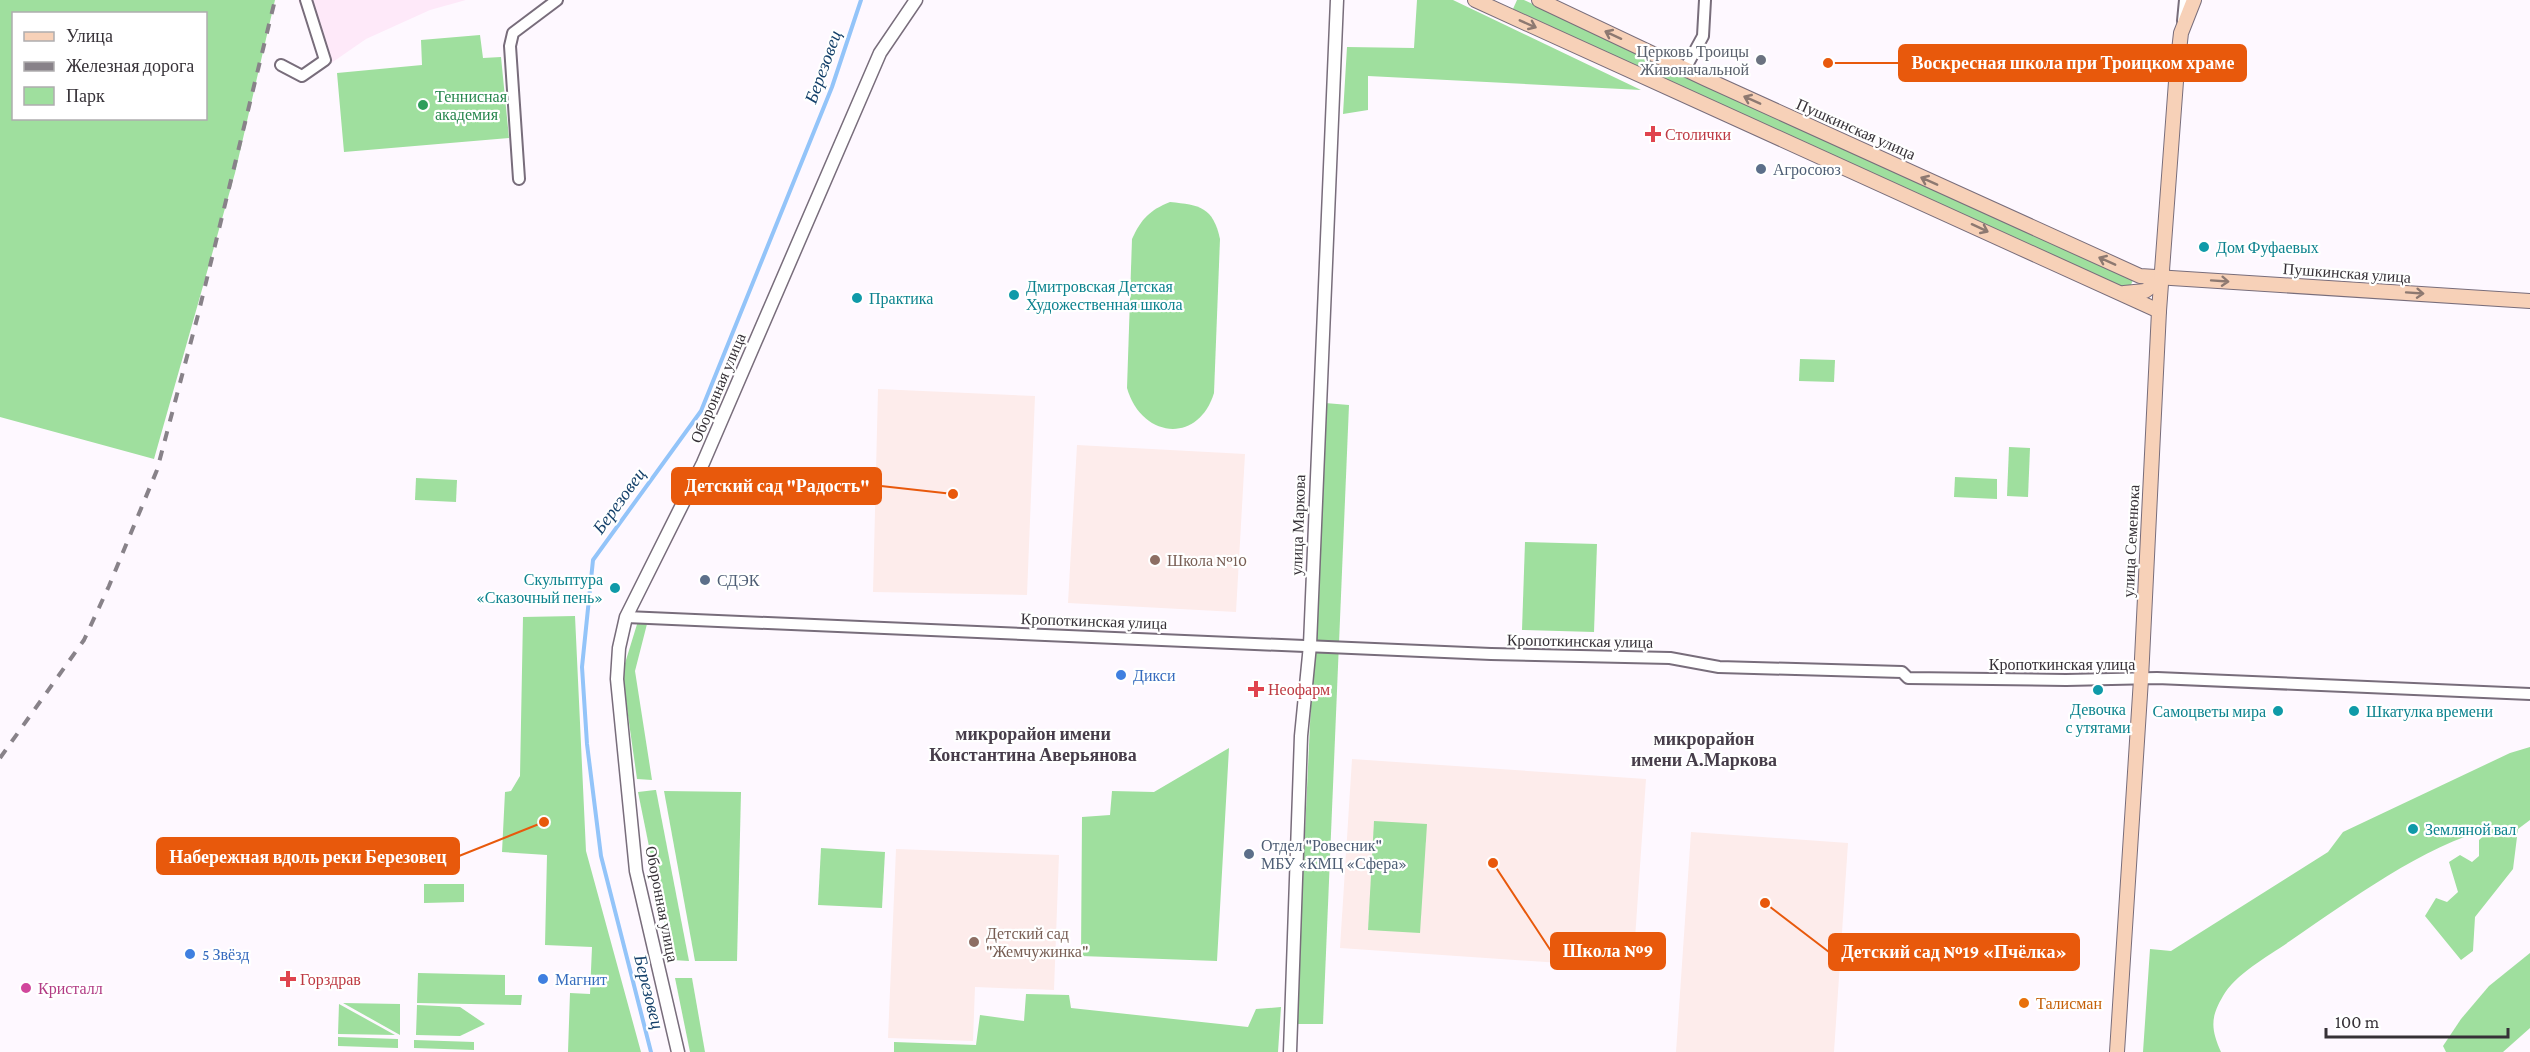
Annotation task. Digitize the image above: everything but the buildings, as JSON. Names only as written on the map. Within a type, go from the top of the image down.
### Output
[{"type":"main road","points":[[1475,0],[1505,6],[2159,311]]},
{"type":"main road","name":"Пушкинская улица","points":[[1539,0],[1684,69],[2140,276],[2530,300]]},
{"type":"main road","name":"улица Семенюка","points":[[2117,1052],[2141,679],[2159,311],[2181,33],[2193,0]]},
{"type":"main road","name":"Пушкинская улица","points":[[2122,293],[2145,291],[2162,279]]},
{"type":"street","points":[[281,65],[302,76],[325,60],[306,0]]},
{"type":"street","points":[[519,179],[510,46],[513,33],[556,0]]},
{"type":"street","name":"Оборонная улица","points":[[678,1052],[636,872],[617,679],[619,648],[626,617],[703,463],[880,53],[916,0]]},
{"type":"street","name":"улица Маркова","points":[[1290,1052],[1301,736],[1310,645],[1337,0]]},
{"type":"street","points":[[1684,69],[1703,36],[1705,0]]},
{"type":"street","name":"улица Семенюка","points":[[2181,33],[2185,0]]},
{"type":"street","name":"Кропоткинская улица","points":[[626,617],[1491,654],[1670,658],[1719,667],[1902,672],[1908,678],[2141,679],[2530,694]]},
{"type":"shaded area","points":[[298,0],[466,0],[430,10],[366,39],[324,68]]},
{"type":"shaded area","points":[[878,389],[1035,396],[1027,595],[873,592]]},
{"type":"shaded area","name":"Школа №10","points":[[1077,445],[1245,454],[1236,612],[1068,603]]},
{"type":"shaded area","points":[[1352,759],[1646,779],[1633,968],[1340,948]]},
{"type":"shaded area","points":[[1691,832],[1848,843],[1834,1052],[1676,1052]]},
{"type":"shaded area","name":"Детский сад \"Жемчужинка\"","points":[[896,849],[1059,855],[1054,990],[975,987],[973,1041],[888,1038]]},
{"type":"green space","points":[[0,0],[275,0],[235,173],[154,459],[0,417]]},
{"type":"green space","points":[[1417,0],[1453,0],[1641,90],[1368,76],[1368,110],[1343,114],[1347,47],[1414,48]]},
{"type":"green space","points":[[1517,0],[1524,0],[2133,280],[2128,292],[1513,9]]},
{"type":"green space","name":"Теннисная академия","points":[[480,35],[483,58],[501,57],[509,138],[344,152],[337,73],[422,65],[421,40]]},
{"type":"green space","points":[[1170,202],[1204,210],[1213,220],[1220,239],[1214,393],[1206,410],[1196,421],[1183,427],[1170,429],[1156,425],[1144,417],[1134,405],[1127,388],[1132,239],[1147,216]]},
{"type":"green space","points":[[1800,359],[1835,360],[1834,382],[1799,381]]},
{"type":"green space","points":[[1325,403],[1349,405],[1323,1024],[1296,1024]]},
{"type":"green space","points":[[2009,447],[2030,448],[2028,497],[2007,496]]},
{"type":"green space","points":[[1955,477],[1997,479],[1997,499],[1954,497]]},
{"type":"green space","points":[[416,478],[457,480],[456,502],[415,500]]},
{"type":"green space","points":[[1525,542],[1597,544],[1594,632],[1522,630]]},
{"type":"green space","points":[[575,616],[586,851],[641,1052],[568,1052],[570,993],[590,994],[592,947],[545,945],[547,855],[502,852],[505,792],[511,791],[520,776],[523,617]]},
{"type":"green space","points":[[638,621],[647,624],[635,671],[652,780],[637,779],[622,673]]},
{"type":"green space","points":[[2530,747],[2530,820],[2518,829],[2513,869],[2475,917],[2473,951],[2461,960],[2425,916],[2436,898],[2447,902],[2458,892],[2449,862],[2460,855],[2472,862],[2479,856],[2479,840],[2494,827],[2440,847],[2388,876],[2244,973],[2223,996],[2214,1017],[2215,1037],[2221,1052],[2143,1052],[2150,949],[2171,951],[2328,852],[2343,832],[2510,753]]},
{"type":"green space","points":[[1229,748],[1217,961],[1081,956],[1082,817],[1110,815],[1112,791],[1154,792]]},
{"type":"green space","points":[[656,790],[689,961],[672,960],[638,792]]},
{"type":"green space","points":[[664,791],[741,792],[737,961],[695,961]]},
{"type":"green space","points":[[1374,821],[1427,824],[1420,933],[1368,930]]},
{"type":"green space","points":[[821,848],[885,852],[882,908],[818,905]]},
{"type":"green space","points":[[424,884],[464,884],[464,902],[424,903]]},
{"type":"green space","points":[[2530,953],[2530,1028],[2503,1052],[2446,1052],[2443,1046],[2461,1019],[2489,986]]},
{"type":"green space","points":[[418,973],[505,975],[505,995],[522,995],[521,1005],[417,1003]]},
{"type":"green space","points":[[675,978],[692,978],[705,1052],[690,1052]]},
{"type":"green space","points":[[1026,994],[1069,995],[1071,1008],[1248,1027],[1256,1009],[1281,1007],[1278,1052],[894,1052],[894,1042],[976,1045],[980,1015],[1024,1021]]},
{"type":"green space","points":[[343,1003],[400,1004],[400,1035]]},
{"type":"green space","points":[[339,1004],[395,1035],[338,1034]]},
{"type":"green space","points":[[417,1005],[460,1007],[485,1024],[460,1036],[416,1035]]},
{"type":"green space","points":[[338,1037],[398,1039],[398,1048],[338,1046]]},
{"type":"green space","points":[[414,1040],[474,1042],[474,1050],[414,1048]]},
{"type":"waterway","name":"Березовец","points":[[651,1052],[601,856],[587,744],[582,667],[593,560],[701,411],[832,87],[861,0]]},
{"type":"railway","points":[[0,758],[84,640],[157,470],[198,315],[275,0]]},
{"type":"place","name":"Церковь Троицы Живоначальной","points":[[1761,60]]},
{"type":"place","name":"Воскресная школа при Троицком храме","points":[[1828,63]]},
{"type":"place","name":"Теннисная академия","points":[[423,105]]},
{"type":"place","name":"Столички","points":[[1653,134]]},
{"type":"place","name":"Агросоюз","points":[[1761,169]]},
{"type":"place","name":"Дом Фуфаевых","points":[[2204,247]]},
{"type":"place","name":"Дмитровская Детская Художественная школа","points":[[1014,295]]},
{"type":"place","name":"Практика","points":[[857,298]]},
{"type":"place","name":"Детский сад \"Радость\"","points":[[953,494]]},
{"type":"place","name":"Школа №10","points":[[1155,560]]},
{"type":"place","name":"СДЭК","points":[[705,580]]},
{"type":"place","name":"Скульптура «Сказочный пень»","points":[[615,588]]},
{"type":"place","name":"Дикси","points":[[1121,675]]},
{"type":"place","name":"Неофарм","points":[[1256,689]]},
{"type":"place","name":"Девочка с утятами","points":[[2098,690]]},
{"type":"place","name":"Самоцветы мира","points":[[2278,711]]},
{"type":"place","name":"Шкатулка времени","points":[[2354,711]]},
{"type":"place","name":"Набережная вдоль реки Березовец","points":[[544,822]]},
{"type":"place","name":"Земляной вал","points":[[2413,829]]},
{"type":"place","name":"Отдел \"Ровесник\" МБУ «КМЦ «Сфера»","points":[[1249,854]]},
{"type":"place","name":"Школа №9","points":[[1493,863]]},
{"type":"place","name":"Детский сад №19 «Пчёлка»","points":[[1765,903]]},
{"type":"place","name":"Детский сад \"Жемчужинка\"","points":[[974,942]]},
{"type":"place","name":"5 Звёзд","points":[[190,954]]},
{"type":"place","name":"Горздрав","points":[[288,979]]},
{"type":"place","name":"Магнит","points":[[543,979]]},
{"type":"place","name":"Кристалл","points":[[26,988]]},
{"type":"place","name":"Талисман","points":[[2024,1003]]},
{"type":"district","name":"микрорайон имени Константина Аверьянова","points":[[1033,744]]},
{"type":"district","name":"микрорайон имени А.Маркова","points":[[1704,750]]}]
